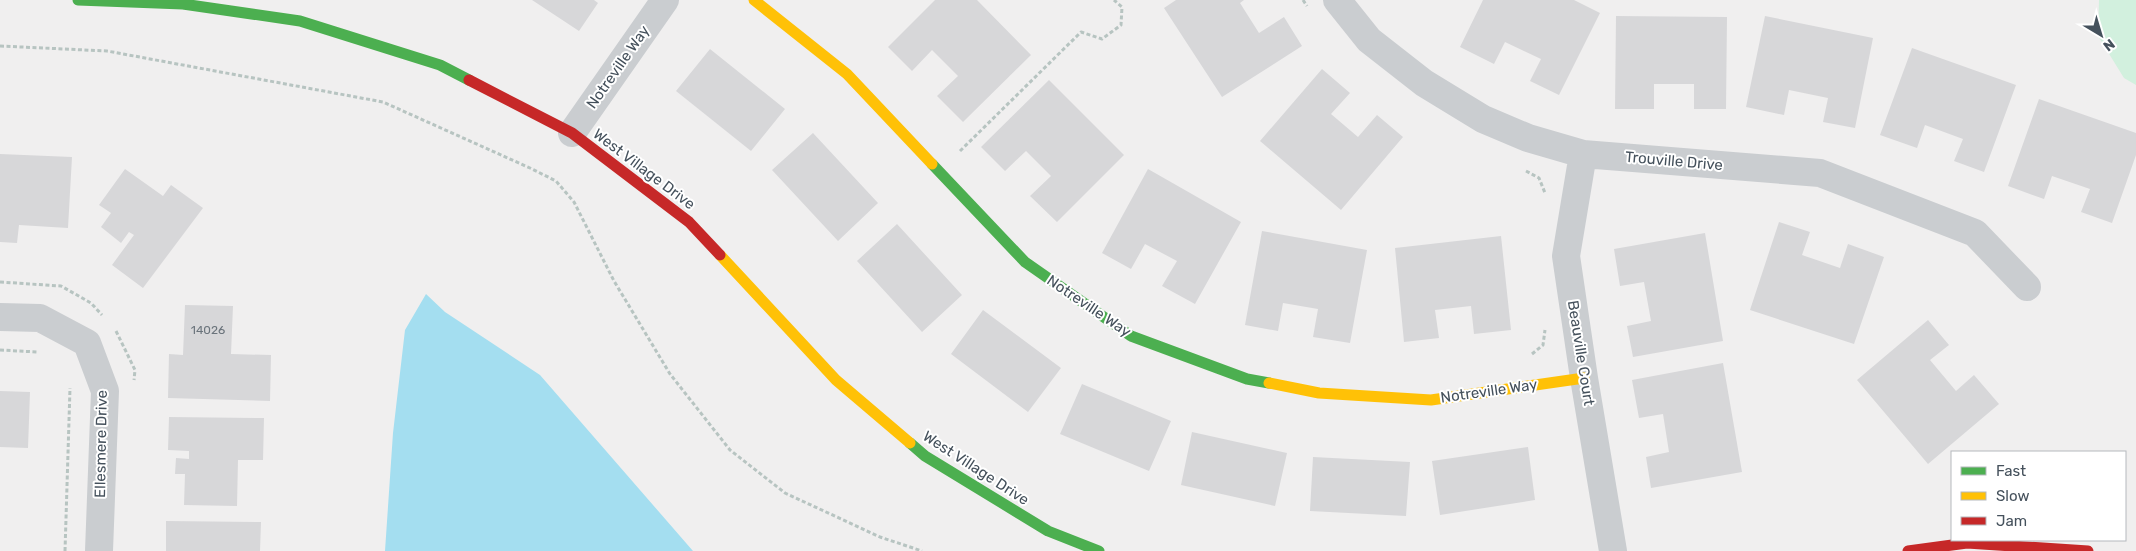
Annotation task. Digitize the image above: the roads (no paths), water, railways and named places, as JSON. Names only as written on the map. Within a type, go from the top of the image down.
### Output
[{"type":"street","name":"West Village Drive","points":[[78,0],[183,4],[300,21],[440,65],[572,133],[689,222],[836,380],[925,456],[1048,532],[1098,551]]},
{"type":"street","name":"Notreville Way","points":[[572,133],[665,0]]},
{"type":"street","name":"Notreville Way","points":[[754,0],[847,74],[1025,262],[1131,336],[1247,379],[1319,393],[1430,400],[1584,378]]},
{"type":"street","name":"Trouville Drive","points":[[1337,0],[1369,40],[1424,83],[1483,119],[1528,138],[1583,154],[1820,173],[1975,233],[2028,287]]},
{"type":"street","name":"Beauville Court","points":[[1583,154],[1566,256],[1612,551]]},
{"type":"street","name":"Ellesmere Drive","points":[[0,317],[40,318],[87,343],[105,391],[99,551]]},
{"type":"street","points":[[1908,551],[1967,543],[2088,551]]},
{"type":"water","points":[[426,294],[445,312],[540,375],[693,551],[385,551],[393,433],[405,330]]}]
